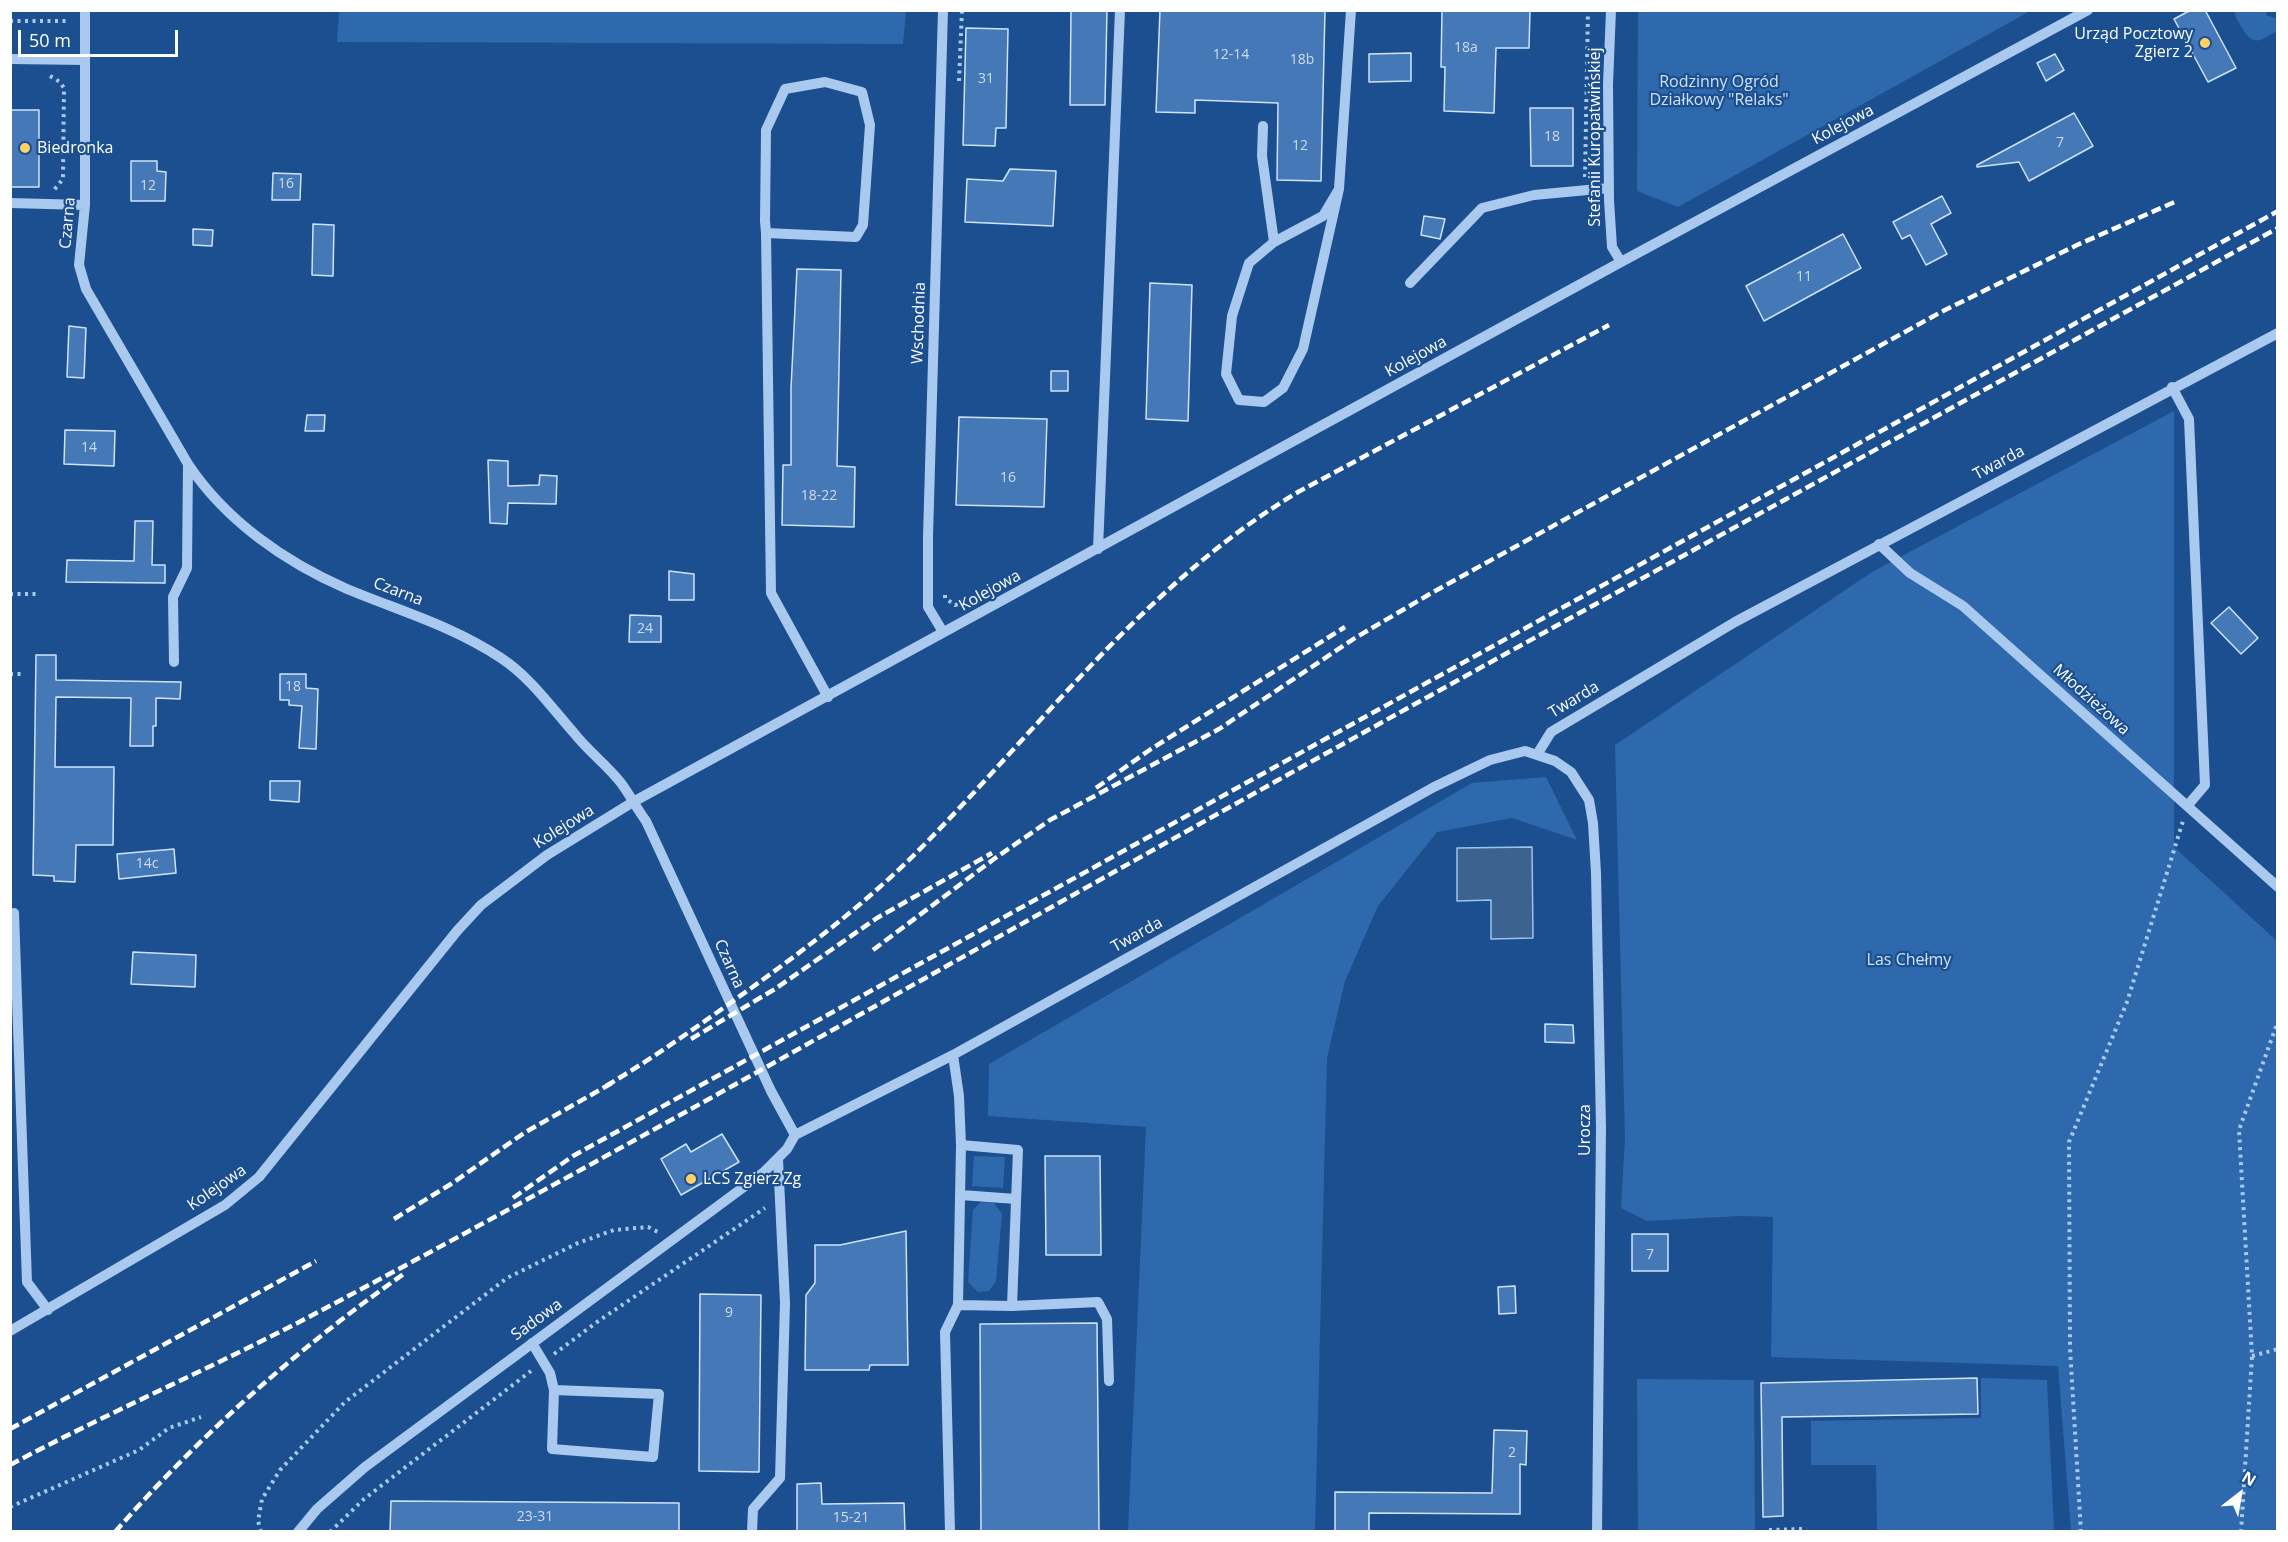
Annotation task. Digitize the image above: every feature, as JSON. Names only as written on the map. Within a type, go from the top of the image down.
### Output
[{"type":"street","name":"Wschodnia","points":[[943,10],[928,537],[928,607],[943,632]]},
{"type":"street","points":[[1098,549],[1120,10]]},
{"type":"street","points":[[1327,218],[1274,242],[1249,263],[1232,316],[1226,374],[1239,400],[1264,402],[1283,388],[1303,349],[1327,218],[1339,189],[1352,10]]},
{"type":"street","name":"Stefanii Kuropatwińskiej","points":[[1611,10],[1609,188],[1612,247],[1621,262]]},
{"type":"street","name":"Kolejowa","points":[[10,1331],[225,1205],[260,1177],[457,931],[481,905],[548,855],[633,802],[1621,262],[2088,10]]},
{"type":"street","name":"Czarna","points":[[84,16],[86,205],[79,265],[86,289],[188,464],[200,482],[231,516],[284,556],[347,589],[448,628],[509,664],[537,691],[621,783],[646,821],[767,1082],[795,1135]]},
{"type":"street","points":[[10,58],[85,60]]},
{"type":"street","points":[[766,233],[856,237],[863,225],[870,125],[862,92],[825,82],[785,88],[766,130],[766,233],[771,593],[828,697]]},
{"type":"street","points":[[1263,126],[1262,156],[1274,242]]},
{"type":"street","points":[[1410,283],[1482,208],[1534,195],[1609,188]]},
{"type":"street","points":[[10,203],[86,205]]},
{"type":"street","name":"Twarda","points":[[795,1135],[953,1055],[1434,787],[1490,760],[1514,752],[1538,753],[1551,732],[1735,622],[2277,333]]},
{"type":"street","points":[[2172,387],[2189,419],[2205,784],[2188,805]]},
{"type":"street","points":[[174,662],[173,597],[187,568],[188,464]]},
{"type":"street","name":"Młodzieżowa","points":[[1879,544],[1910,573],[1963,606],[2277,887]]},
{"type":"street","name":"Urocza","points":[[1538,753],[1555,760],[1575,778],[1589,800],[1593,823],[1597,884],[1601,1128],[1597,1532]]},
{"type":"street","points":[[14,913],[27,1282],[48,1310]]},
{"type":"street","points":[[950,1532],[945,1332],[958,1305],[961,1195],[959,1096],[953,1055]]},
{"type":"street","name":"Sadowa","points":[[298,1532],[317,1509],[365,1467],[764,1172],[778,1159],[795,1135]]},
{"type":"street","points":[[961,1145],[1018,1150],[1012,1306]]},
{"type":"street","points":[[752,1532],[753,1509],[780,1478],[785,1303],[778,1159]]},
{"type":"street","points":[[961,1195],[1016,1199]]},
{"type":"street","points":[[958,1305],[1012,1306],[1098,1302],[1107,1319],[1108,1381]]},
{"type":"street","points":[[532,1343],[544,1361],[554,1390],[552,1449],[653,1457],[659,1394],[554,1390]]},
{"type":"path","points":[[1584,190],[1588,10]]},
{"type":"path","points":[[10,21],[84,16]]},
{"type":"path","points":[[42,76],[52,76],[64,88],[63,179],[51,193]]},
{"type":"path","points":[[10,594],[38,594]]},
{"type":"path","points":[[10,674],[22,674]]},
{"type":"path","points":[[2080,1532],[2070,1348],[2068,1142],[2127,1002],[2188,805]]},
{"type":"path","points":[[2241,1532],[2252,1356],[2239,1130],[2277,1021]]},
{"type":"path","points":[[330,1532],[364,1499],[544,1361],[780,1197]]},
{"type":"path","points":[[261,1532],[258,1521],[262,1499],[279,1470],[345,1402],[507,1278],[578,1243],[614,1230],[648,1227],[674,1239]]},
{"type":"path","points":[[2252,1356],[2277,1349]]},
{"type":"path","points":[[10,1508],[139,1450],[169,1428],[201,1417]]},
{"type":"path","points":[[1769,1530],[1802,1529],[1807,1532]]},
{"type":"green space","points":[[339,10],[906,11],[903,44],[337,42]]},
{"type":"green space","name":"Rodzinny Ogród Działkowy \"Relaks\"","points":[[1638,10],[2030,11],[1678,207],[1637,191]]},
{"type":"green space","points":[[2234,11],[2267,11],[2266,15],[2277,19],[2277,31],[2262,39],[2254,40],[2246,34]]},
{"type":"green space","name":"Las Chełmy","points":[[2174,411],[2174,847],[2277,941],[2277,1531],[2071,1531],[2058,1366],[1771,1357],[1773,1217],[1741,1216],[1647,1221],[1621,1208],[1625,1140],[1615,745],[1872,572]]},
{"type":"green space","points":[[1546,777],[1577,840],[1512,818],[1437,832],[1378,906],[1345,981],[1327,1058],[1315,1531],[1128,1531],[1146,1127],[988,1116],[989,1064],[1472,783]]},
{"type":"green space","points":[[974,1156],[1005,1157],[1003,1188],[972,1186]]},
{"type":"green space","points":[[981,1202],[994,1203],[1002,1214],[996,1281],[989,1291],[978,1292],[968,1282],[973,1210]]},
{"type":"green space","points":[[1981,1378],[2047,1380],[2054,1530],[1877,1531],[1876,1465],[1811,1465],[1811,1421],[1981,1418]]},
{"type":"green space","points":[[1637,1379],[1754,1380],[1755,1531],[1638,1531]]},
{"type":"shaded area","points":[[1532,847],[1533,938],[1491,939],[1491,900],[1457,901],[1457,848]]},
{"type":"building","points":[[1071,10],[1107,10],[1105,105],[1070,105]]},
{"type":"building","points":[[1160,10],[1325,10],[1321,181],[1277,180],[1278,103],[1195,100],[1195,113],[1156,112]]},
{"type":"building","points":[[1442,10],[1530,10],[1529,48],[1496,48],[1494,113],[1444,111],[1445,67],[1441,67]]},
{"type":"building","name":"Urząd Pocztowy Zgierz 2","points":[[2191,10],[2205,10],[2236,68],[2208,82],[2174,19]]},
{"type":"building","points":[[966,28],[1008,29],[1006,128],[996,128],[995,146],[963,145]]},
{"type":"building","points":[[1411,53],[1411,81],[1369,82],[1369,54]]},
{"type":"building","points":[[2055,54],[2064,70],[2046,81],[2037,63]]},
{"type":"building","points":[[1530,108],[1573,108],[1573,166],[1531,166]]},
{"type":"building","name":"Biedronka","points":[[10,110],[39,110],[39,187],[10,187]]},
{"type":"building","points":[[2074,113],[2093,146],[2029,181],[2019,162],[1977,167],[1977,165]]},
{"type":"building","points":[[131,161],[157,161],[157,171],[166,172],[165,201],[131,201]]},
{"type":"building","points":[[1010,169],[1056,171],[1053,226],[965,222],[967,179],[1003,181]]},
{"type":"building","points":[[273,173],[301,174],[300,200],[272,200]]},
{"type":"building","points":[[1942,196],[1951,213],[1931,224],[1947,254],[1926,265],[1910,235],[1902,239],[1893,222]]},
{"type":"building","points":[[1424,216],[1445,219],[1440,239],[1421,235]]},
{"type":"building","points":[[313,224],[334,225],[333,276],[312,275]]},
{"type":"building","points":[[193,229],[213,230],[212,246],[193,245]]},
{"type":"building","points":[[1843,234],[1861,268],[1764,321],[1746,286]]},
{"type":"building","points":[[797,269],[841,270],[837,466],[855,467],[854,527],[782,525],[783,465],[791,465],[791,388]]},
{"type":"building","points":[[1150,283],[1192,285],[1188,421],[1146,419]]},
{"type":"building","points":[[69,326],[86,328],[84,378],[67,377]]},
{"type":"building","points":[[1051,371],[1068,371],[1068,391],[1051,391]]},
{"type":"building","points":[[307,415],[325,415],[324,431],[305,431]]},
{"type":"building","points":[[959,417],[1047,419],[1044,507],[956,505]]},
{"type":"building","points":[[65,430],[115,431],[114,466],[64,464]]},
{"type":"building","points":[[488,460],[508,461],[508,486],[539,485],[540,475],[557,476],[556,504],[508,503],[507,524],[490,523]]},
{"type":"building","points":[[135,521],[153,521],[152,565],[165,565],[165,583],[66,582],[67,560],[134,561]]},
{"type":"building","points":[[669,571],[694,574],[694,600],[669,600]]},
{"type":"building","points":[[2229,607],[2258,638],[2241,654],[2211,623]]},
{"type":"building","points":[[630,615],[661,616],[661,642],[629,642]]},
{"type":"building","points":[[36,655],[56,655],[56,680],[181,682],[180,699],[156,698],[153,746],[130,746],[131,698],[56,697],[55,767],[114,767],[113,845],[76,845],[75,882],[54,881],[54,876],[33,875]]},
{"type":"building","points":[[280,674],[306,674],[306,688],[318,689],[316,749],[299,748],[302,706],[289,705],[289,700],[280,700]]},
{"type":"building","points":[[270,781],[300,781],[299,802],[270,800]]},
{"type":"building","points":[[174,849],[176,873],[119,879],[117,854]]},
{"type":"building","points":[[133,952],[196,955],[195,987],[131,984]]},
{"type":"building","points":[[1545,1024],[1573,1025],[1574,1043],[1545,1042]]},
{"type":"building","name":"LCS Zgierz Zg","points":[[722,1134],[739,1162],[681,1195],[661,1159],[686,1144],[691,1152]]},
{"type":"building","points":[[1045,1156],[1100,1156],[1101,1255],[1046,1255]]},
{"type":"building","points":[[906,1231],[908,1365],[870,1365],[869,1370],[805,1370],[806,1295],[815,1283],[815,1245],[840,1245]]},
{"type":"building","points":[[1632,1234],[1668,1234],[1668,1271],[1632,1271]]},
{"type":"building","points":[[1515,1286],[1516,1313],[1499,1314],[1498,1287]]},
{"type":"building","points":[[700,1294],[761,1295],[759,1472],[699,1471]]},
{"type":"building","points":[[1097,1323],[1099,1532],[981,1532],[980,1324]]},
{"type":"building","points":[[1977,1378],[1978,1414],[1782,1417],[1783,1516],[1763,1517],[1761,1383]]},
{"type":"building","points":[[1494,1430],[1527,1431],[1526,1465],[1520,1464],[1520,1514],[1369,1513],[1369,1532],[1335,1532],[1335,1492],[1492,1493]]},
{"type":"building","points":[[821,1483],[822,1504],[904,1503],[905,1532],[797,1532],[797,1484]]},
{"type":"building","points":[[391,1501],[679,1503],[679,1532],[390,1532]]},
{"type":"railway","points":[[873,950],[1050,820],[1219,729],[1355,638],[1435,591],[1941,312],[2077,245],[2177,201]]},
{"type":"railway","points":[[513,1198],[573,1156],[2278,211]]},
{"type":"railway","points":[[10,1465],[246,1349],[446,1244],[1412,705],[2278,228]]},
{"type":"railway","points":[[606,1086],[678,1040],[769,975],[878,889],[918,851],[1097,659],[1143,613],[1192,569],[1243,529],[1298,492],[1609,325]]},
{"type":"railway","points":[[1096,788],[1151,749],[1345,627]]},
{"type":"railway","points":[[691,1039],[775,989],[877,918],[992,853]]},
{"type":"railway","points":[[394,1219],[451,1184],[524,1133],[612,1083]]},
{"type":"railway","points":[[10,1429],[316,1261]]},
{"type":"railway","points":[[115,1532],[182,1461],[252,1394],[327,1331],[405,1273]]},
{"type":"place","name":"Urząd Pocztowy Zgierz 2","points":[[2205,43]]},
{"type":"place","name":"Biedronka","points":[[25,148]]},
{"type":"place","name":"LCS Zgierz Zg","points":[[691,1179]]}]
